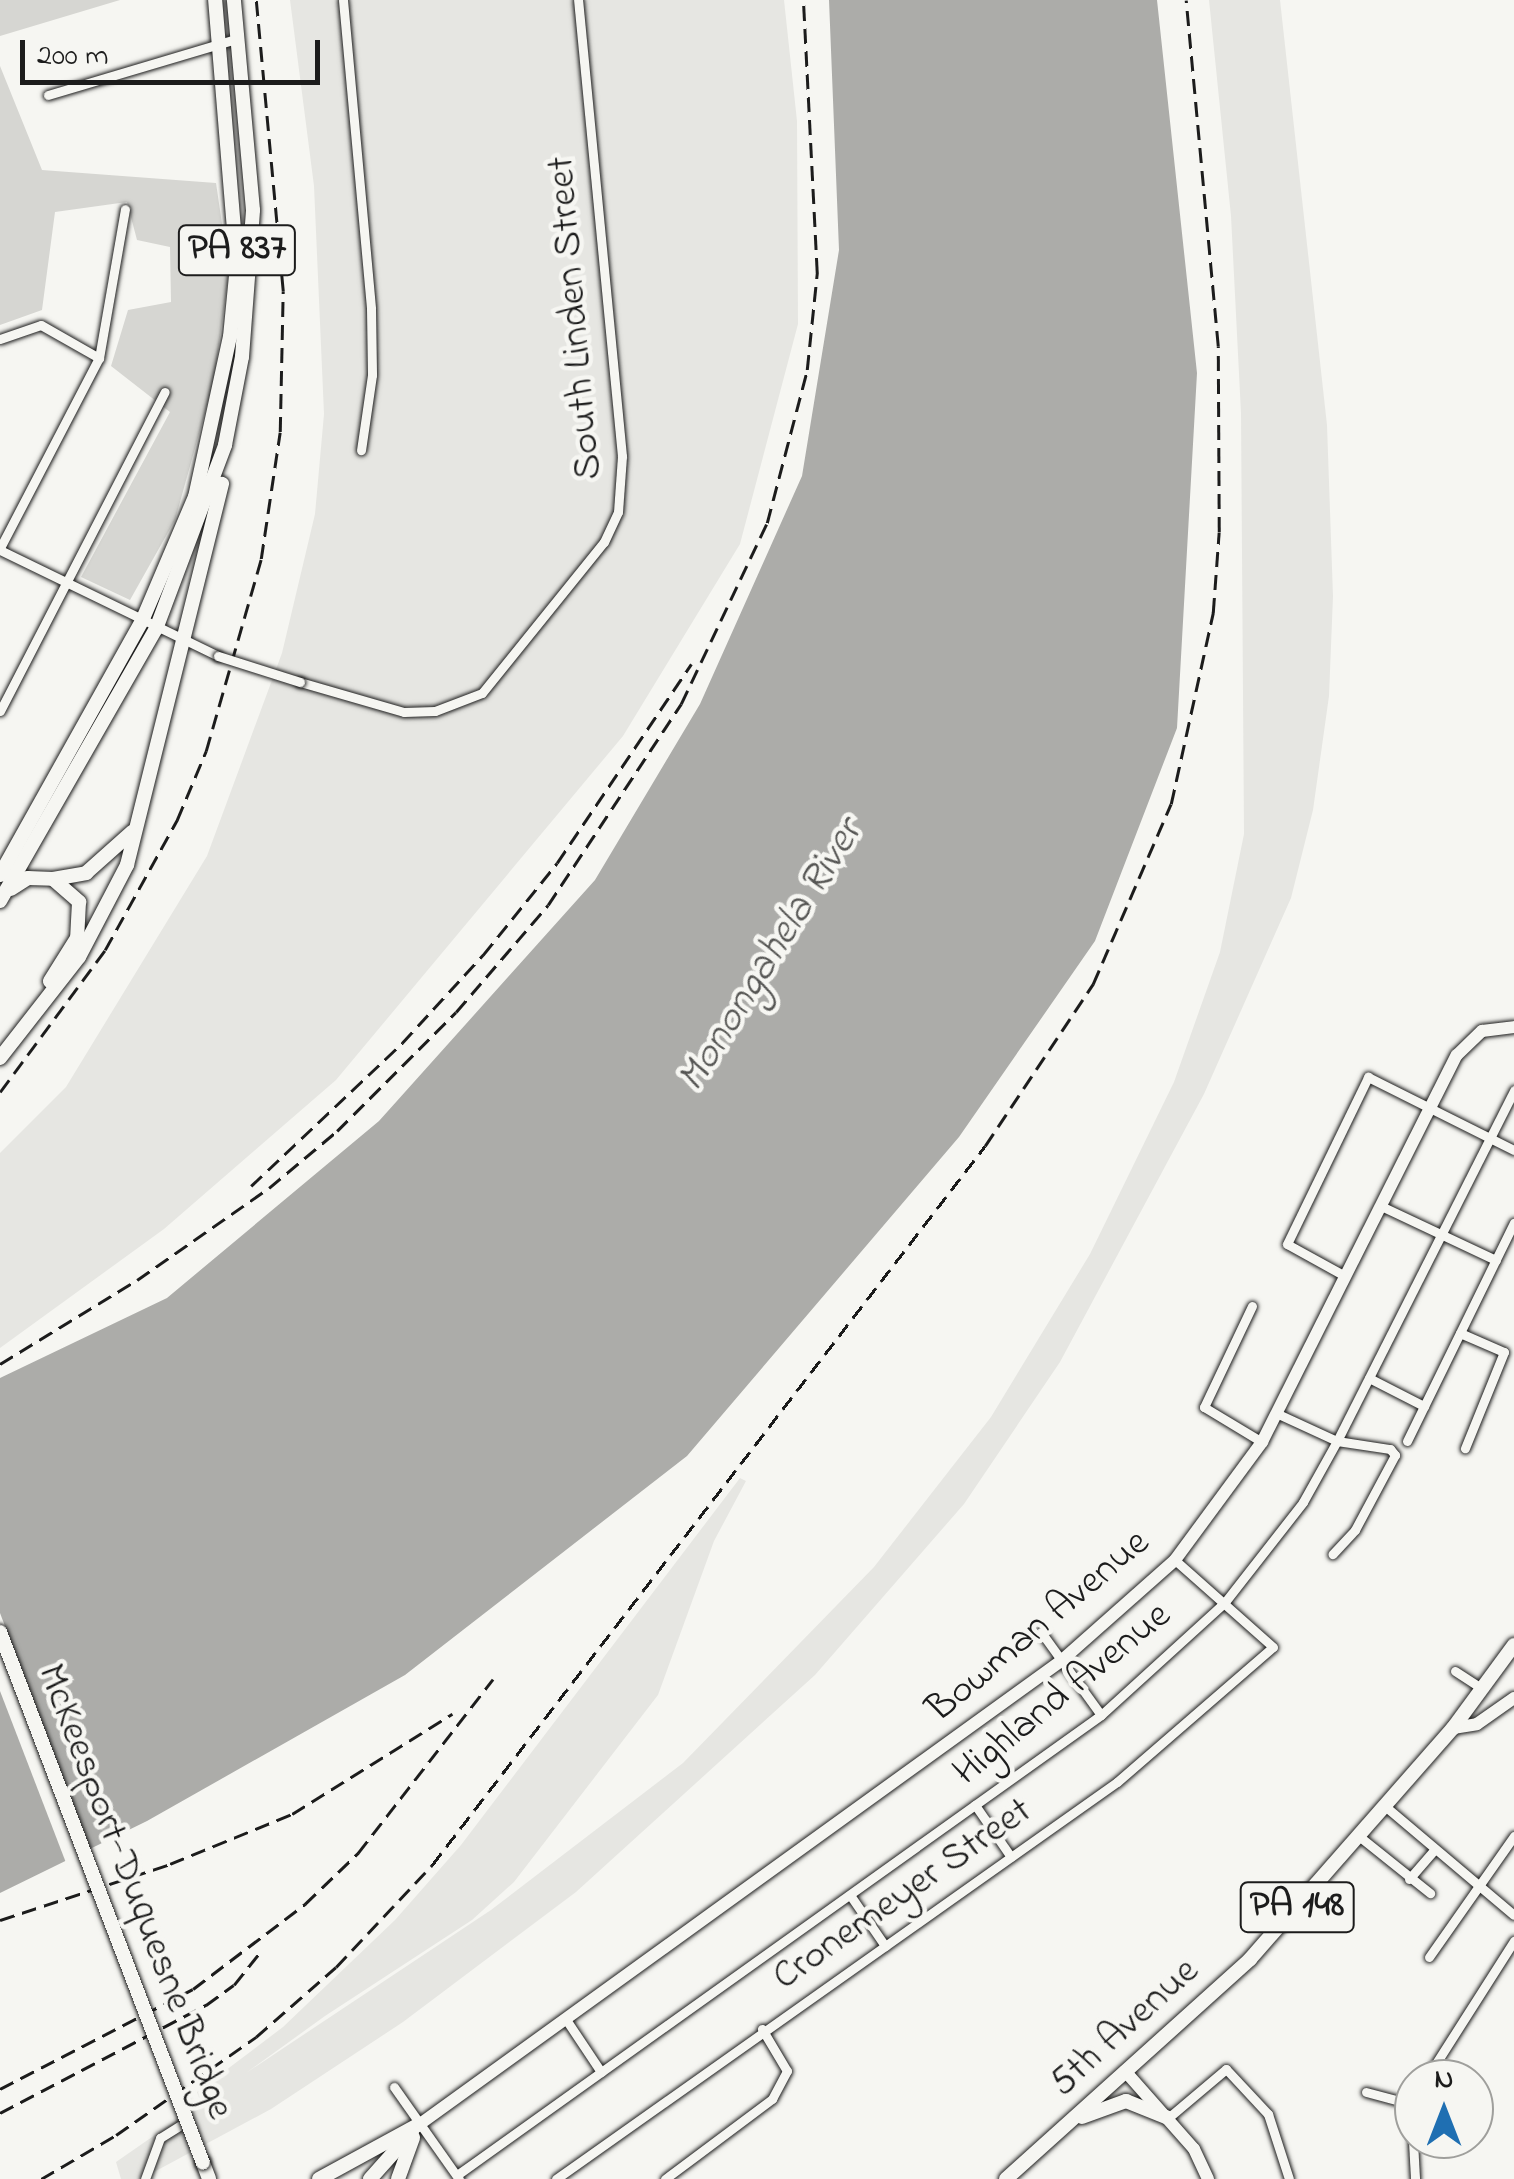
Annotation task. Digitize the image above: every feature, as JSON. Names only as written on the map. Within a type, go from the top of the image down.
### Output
[{"type":"main road","name":"PA 837","points":[[0,875],[142,620],[195,497],[230,337],[237,220],[215,0]]},
{"type":"main road","name":"PA 837","points":[[0,1058],[80,957],[127,864],[145,810],[229,453],[250,280],[253,196],[234,0]]},
{"type":"main road","points":[[0,901],[156,630],[213,487],[242,358]]},
{"type":"main road","points":[[0,901],[28,878],[86,873],[111,856],[145,810]]},
{"type":"main road","points":[[0,1045],[77,938],[79,902],[52,878]]},
{"type":"main road","name":"Bowman Avenue","points":[[420,2124],[1061,1661],[1175,1560],[1262,1442],[1430,1108],[1474,1035],[1514,1026]]},
{"type":"main road","name":"McKeesport-Duquesne Bridge","points":[[0,1632],[204,2174]]},
{"type":"main road","name":"5th Avenue","points":[[1006,2179],[1250,1959],[1453,1728],[1514,1645]]},
{"type":"main road","name":"McKeesport-Duquesne Bridge","points":[[0,1656],[204,2174]]},
{"type":"main road","points":[[1453,1728],[1477,1724],[1514,1698]]},
{"type":"main road","points":[[1125,2071],[1168,2118],[1208,2179]]},
{"type":"main road","points":[[1068,2124],[1126,2101],[1168,2118]]},
{"type":"main road","points":[[398,2178],[420,2124]]},
{"type":"main road","points":[[319,2179],[420,2124]]},
{"type":"main road","points":[[370,2179],[420,2124]]},
{"type":"street","points":[[344,0],[371,309],[372,375],[361,450]]},
{"type":"street","name":"South Linden Street","points":[[0,549],[184,643],[300,682],[404,712],[436,711],[482,693],[594,554],[618,512],[622,456],[578,0]]},
{"type":"street","points":[[48,95],[239,38]]},
{"type":"street","points":[[0,549],[98,358],[126,209]]},
{"type":"street","points":[[0,339],[41,325],[98,358]]},
{"type":"street","points":[[0,711],[165,392]]},
{"type":"street","points":[[1345,1276],[1286,1244],[1368,1077],[1514,1150]]},
{"type":"street","name":"Highland Avenue","points":[[458,2177],[1101,1714],[1225,1602],[1303,1502],[1514,1090]]},
{"type":"street","points":[[1380,1206],[1496,1260]]},
{"type":"street","points":[[1408,1441],[1514,1223]]},
{"type":"street","points":[[1252,1306],[1204,1407],[1262,1442]]},
{"type":"street","points":[[1460,1333],[1504,1352],[1465,1448]]},
{"type":"street","points":[[1368,1378],[1424,1406]]},
{"type":"street","points":[[1276,1413],[1337,1441],[1390,1448],[1396,1456],[1355,1530],[1333,1554]]},
{"type":"street","points":[[1175,1560],[1225,1602]]},
{"type":"street","name":"Cronemeyer Street","points":[[556,2179],[762,2029],[1117,1782],[1273,1647],[1225,1602]]},
{"type":"street","points":[[1040,1632],[1101,1714]]},
{"type":"street","points":[[1455,1671],[1483,1689]]},
{"type":"street","points":[[975,1806],[1011,1857]]},
{"type":"street","points":[[1386,1807],[1479,1890],[1514,1915]]},
{"type":"street","points":[[1430,1956],[1514,1836]]},
{"type":"street","points":[[1360,1837],[1430,1893]]},
{"type":"street","points":[[1409,1880],[1434,1850]]},
{"type":"street","points":[[850,1895],[885,1946]]},
{"type":"street","points":[[1439,2059],[1514,1941]]},
{"type":"street","points":[[564,2018],[600,2072]]},
{"type":"street","points":[[665,2179],[772,2099],[787,2071],[762,2029]]},
{"type":"street","points":[[1168,2118],[1226,2070],[1268,2114],[1289,2179]]},
{"type":"street","points":[[394,2088],[458,2177]]},
{"type":"street","points":[[1366,2092],[1394,2097]]},
{"type":"street","points":[[145,2179],[160,2138],[184,2123]]},
{"type":"shaded area","points":[[0,0],[120,0],[0,36]]},
{"type":"shaded area","points":[[290,0],[784,0],[797,121],[798,324],[740,544],[623,736],[336,1080],[164,1229],[0,1348],[0,1153],[66,1087],[207,856],[282,653],[315,514],[324,414],[314,186]]},
{"type":"shaded area","points":[[1209,0],[1280,0],[1327,425],[1333,596],[1329,696],[1313,810],[1291,898],[1204,1094],[1060,1362],[964,1504],[815,1675],[576,1892],[403,2022],[271,2109],[141,2179],[121,2179],[116,2162],[201,2103],[197,2092],[283,2027],[395,1920],[461,1845],[740,1478],[746,1481],[714,1541],[658,1695],[514,1882],[472,1920],[246,2073],[491,1910],[683,1763],[874,1567],[991,1417],[1090,1254],[1174,1082],[1220,952],[1244,834],[1241,413],[1231,216]]},
{"type":"shaded area","points":[[0,66],[42,170],[216,183],[229,271],[214,380],[175,520],[130,600],[81,577],[170,412],[111,366],[128,310],[171,302],[170,247],[137,240],[127,202],[55,212],[42,310],[0,325]]},
{"type":"water","name":"Monongahela River","points":[[829,0],[1157,0],[1197,373],[1177,728],[1095,941],[959,1137],[687,1456],[405,1675],[147,1821],[0,1893],[0,1378],[167,1298],[379,1121],[595,880],[700,704],[802,476],[839,250]]},
{"type":"pier","points":[[0,1613],[92,1855],[68,1868],[0,1691]]},
{"type":"railway","points":[[0,1092],[105,950],[177,820],[206,751],[261,559],[280,432],[283,291],[256,0]]},
{"type":"railway","points":[[0,1364],[137,1280],[269,1188],[337,1131],[456,1012],[548,905],[681,704],[767,523],[807,370],[817,273],[803,0]]},
{"type":"railway","points":[[41,2179],[116,2135],[256,2037],[336,1967],[432,1865],[985,1146],[1093,984],[1171,804],[1213,613],[1219,532],[1218,346],[1186,0]]},
{"type":"railway","points":[[251,1186],[402,1043],[483,955],[557,863],[691,664]]},
{"type":"railway","points":[[0,2089],[193,1989],[305,1904],[358,1853],[493,1679]]},
{"type":"railway","points":[[0,1920],[170,1864],[292,1814],[452,1714]]},
{"type":"railway","points":[[0,2113],[206,2005],[234,1985],[261,1951]]}]
